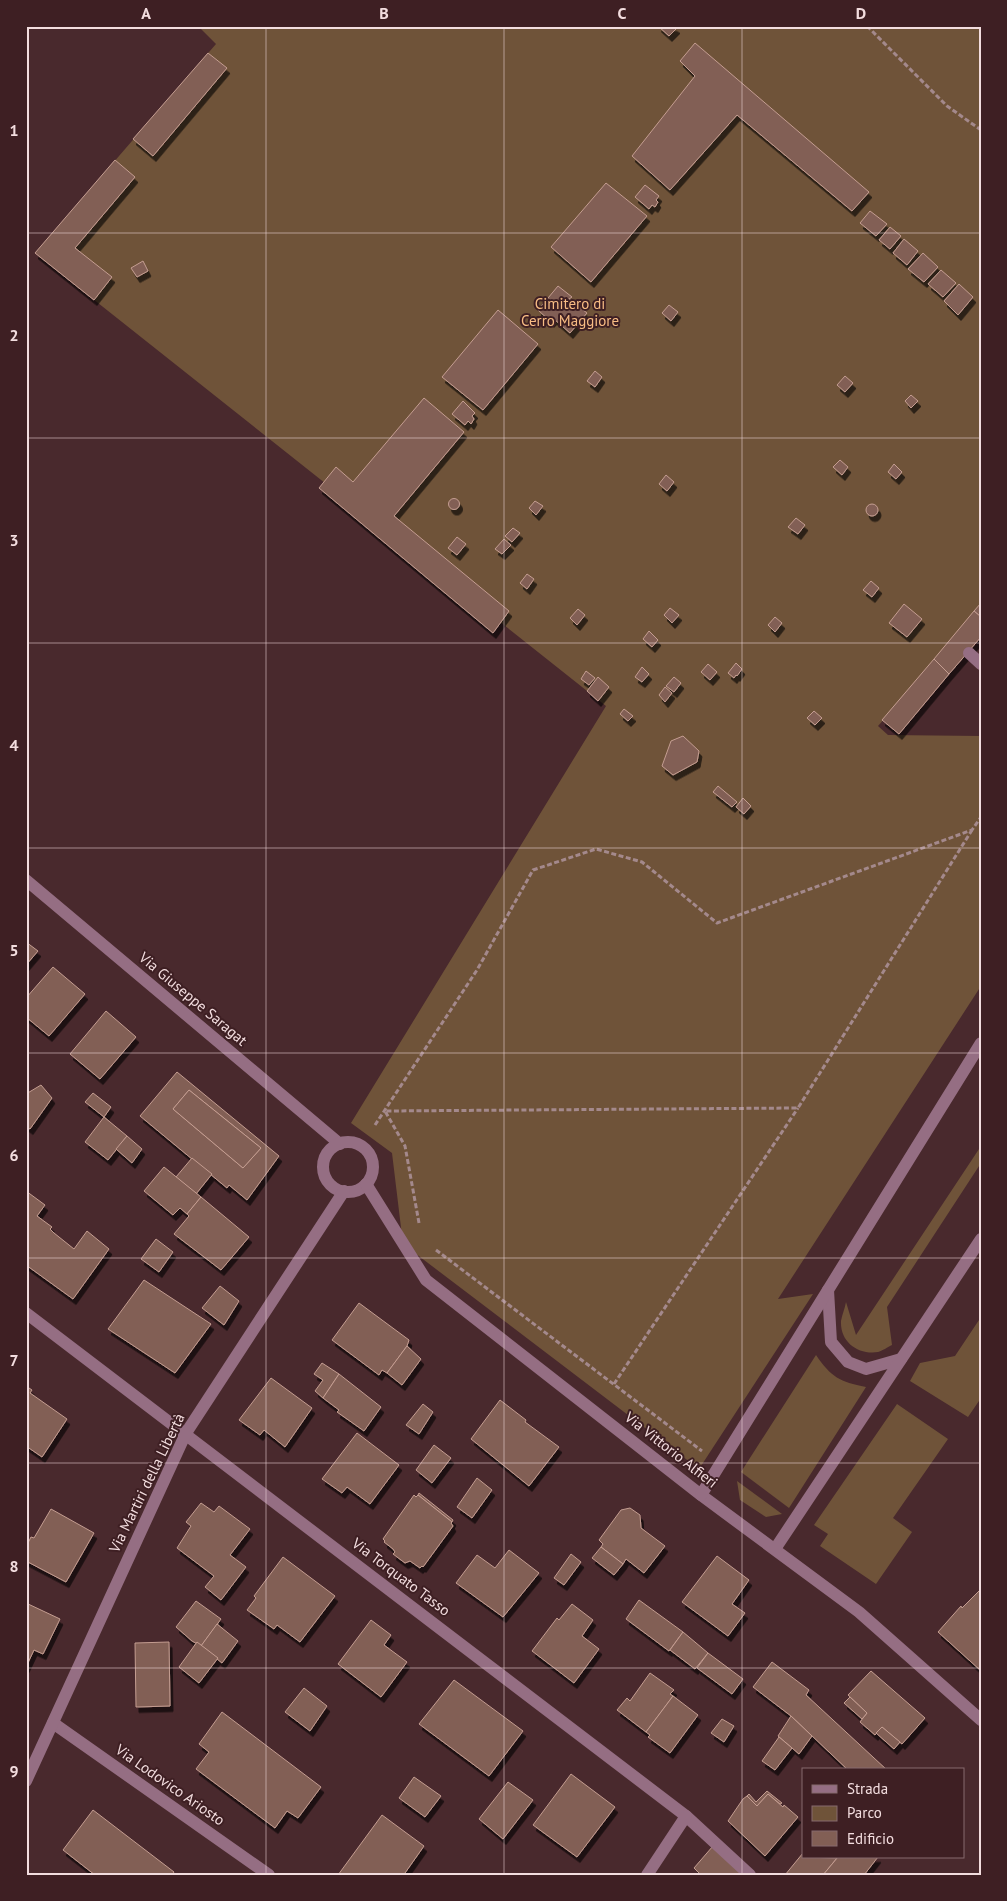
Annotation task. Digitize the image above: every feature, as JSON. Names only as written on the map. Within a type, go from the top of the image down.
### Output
[{"type":"street","points":[[969,653],[981,664]]},
{"type":"street","name":"Via Giuseppe Saragat","points":[[26,880],[340,1144]]},
{"type":"street","points":[[702,1494],[981,1043]]},
{"type":"street","points":[[348,1142],[363,1147],[369,1153],[372,1169],[371,1177],[366,1184],[352,1192],[344,1191],[330,1184],[323,1169],[327,1153],[332,1147],[348,1142]]},
{"type":"street","name":"Via Vittorio Alfieri","points":[[366,1184],[426,1280],[702,1494],[859,1612],[981,1720]]},
{"type":"street","name":"Via Martiri della Libertà","points":[[26,1781],[186,1434],[344,1191]]},
{"type":"street","points":[[775,1549],[981,1239]]},
{"type":"street","points":[[828,1290],[831,1342],[848,1362],[866,1369],[901,1359]]},
{"type":"street","name":"Via Torquato Tasso","points":[[26,1313],[686,1816],[750,1875]]},
{"type":"street","name":"Via Lodovico Ariosto","points":[[53,1723],[269,1875]]},
{"type":"street","points":[[647,1875],[686,1816]]},
{"type":"path","points":[[867,26],[947,106],[981,130]]},
{"type":"path","points":[[614,1384],[798,1108],[981,817]]},
{"type":"path","points":[[375,1125],[477,970],[533,870],[596,849],[642,862],[717,923],[972,830]]},
{"type":"path","points":[[385,1111],[798,1108]]},
{"type":"path","points":[[385,1111],[405,1146],[420,1230]]},
{"type":"path","points":[[430,1245],[720,1464]]},
{"type":"green space","name":"Cimitero di Cerro Maggiore","points":[[198,26],[981,26],[981,611],[878,726],[888,735],[981,736],[981,986],[778,1299],[813,1294],[699,1469],[403,1244],[392,1153],[351,1123],[606,706],[35,253],[216,44]]},
{"type":"green space","points":[[981,1146],[981,1163],[887,1307],[892,1345],[878,1352],[857,1349],[847,1341],[841,1328],[846,1302],[856,1335]]},
{"type":"green space","points":[[981,1317],[981,1398],[968,1417],[910,1381],[920,1363],[955,1356]]},
{"type":"green space","points":[[816,1355],[826,1369],[837,1377],[849,1383],[866,1387],[789,1508],[741,1472]]},
{"type":"green space","points":[[897,1404],[948,1439],[893,1518],[912,1532],[876,1584],[820,1546],[828,1534],[814,1525]]},
{"type":"green space","points":[[737,1481],[782,1514],[766,1517],[740,1500]]},
{"type":"building","points":[[658,26],[674,26],[677,28],[669,36]]},
{"type":"building","points":[[695,43],[869,192],[852,211],[737,115],[670,190],[632,156],[695,76],[680,61]]},
{"type":"building","points":[[208,53],[227,68],[153,156],[133,139]]},
{"type":"building","points":[[115,160],[135,177],[75,248],[112,277],[94,300],[35,253]]},
{"type":"building","points":[[606,183],[647,216],[591,282],[551,247]]},
{"type":"building","points":[[645,185],[659,196],[655,207],[652,205],[649,209],[635,197]]},
{"type":"building","points":[[870,211],[887,224],[876,236],[860,223]]},
{"type":"building","points":[[890,227],[901,236],[890,249],[879,240]]},
{"type":"building","points":[[904,239],[918,251],[907,265],[893,253]]},
{"type":"building","points":[[923,253],[938,267],[924,282],[908,269]]},
{"type":"building","points":[[143,261],[148,271],[137,277],[131,268]]},
{"type":"building","points":[[941,270],[956,283],[943,297],[928,284]]},
{"type":"building","points":[[959,284],[973,297],[958,315],[944,301]]},
{"type":"building","points":[[558,286],[572,297],[569,299],[587,313],[570,333],[554,319],[551,322],[538,310]]},
{"type":"building","points":[[669,305],[678,312],[671,321],[662,313]]},
{"type":"building","points":[[498,310],[538,344],[483,410],[442,377]]},
{"type":"building","points":[[595,371],[602,377],[595,387],[587,381]]},
{"type":"building","points":[[845,376],[853,383],[845,392],[837,385]]},
{"type":"building","points":[[911,395],[918,401],[911,408],[905,401]]},
{"type":"building","points":[[424,398],[464,432],[394,516],[509,611],[493,633],[319,488],[336,467],[353,482]]},
{"type":"building","points":[[463,401],[475,413],[472,416],[474,419],[471,424],[468,421],[465,425],[452,414]]},
{"type":"building","points":[[840,460],[848,467],[842,475],[833,467]]},
{"type":"building","points":[[894,464],[902,472],[896,479],[888,472]]},
{"type":"building","points":[[666,475],[674,482],[667,491],[659,484]]},
{"type":"building","points":[[454,498],[460,504],[454,510],[448,504]]},
{"type":"building","points":[[535,501],[543,506],[536,515],[529,508]]},
{"type":"building","points":[[872,504],[878,510],[872,516],[866,510]]},
{"type":"building","points":[[796,518],[805,525],[798,534],[788,527]]},
{"type":"building","points":[[513,528],[520,533],[512,542],[505,536]]},
{"type":"building","points":[[457,537],[466,544],[457,555],[448,548]]},
{"type":"building","points":[[504,539],[511,545],[502,554],[495,549]]},
{"type":"building","points":[[527,574],[534,579],[527,589],[520,583]]},
{"type":"building","points":[[871,581],[879,588],[872,597],[863,590]]},
{"type":"building","points":[[981,603],[981,617],[974,611]]},
{"type":"building","points":[[904,604],[922,619],[907,637],[889,623]]},
{"type":"building","points":[[670,608],[679,615],[672,623],[664,615]]},
{"type":"building","points":[[578,609],[585,615],[577,625],[570,618]]},
{"type":"building","points":[[974,611],[981,617],[981,637],[949,674],[934,659]]},
{"type":"building","points":[[775,617],[782,623],[775,632],[768,625]]},
{"type":"building","points":[[649,631],[658,640],[652,647],[643,639]]},
{"type":"building","points":[[934,659],[949,674],[899,734],[882,720]]},
{"type":"building","points":[[736,663],[742,669],[734,678],[728,673]]},
{"type":"building","points":[[708,664],[717,672],[710,680],[701,672]]},
{"type":"building","points":[[642,667],[649,674],[642,682],[635,677]]},
{"type":"building","points":[[586,671],[595,678],[589,685],[581,679]]},
{"type":"building","points":[[598,677],[609,687],[598,701],[587,691]]},
{"type":"building","points":[[674,677],[681,683],[674,692],[666,686]]},
{"type":"building","points":[[665,687],[672,693],[665,702],[659,695]]},
{"type":"building","points":[[624,709],[633,716],[628,721],[620,714]]},
{"type":"building","points":[[814,711],[822,718],[815,725],[807,718]]},
{"type":"building","points":[[683,736],[699,751],[697,762],[673,775],[662,766],[671,741]]},
{"type":"building","points":[[718,786],[737,802],[732,807],[713,792]]},
{"type":"building","points":[[743,798],[751,806],[744,814],[736,807]]},
{"type":"building","points":[[26,942],[38,951],[26,965]]},
{"type":"building","points":[[53,967],[85,994],[49,1036],[26,1017],[26,998]]},
{"type":"building","points":[[106,1011],[136,1037],[100,1079],[70,1054]]},
{"type":"building","points":[[177,1072],[279,1156],[247,1200],[229,1185],[227,1188],[140,1116]],"holes":[[[189,1090],[261,1148],[243,1168],[173,1109]]]},
{"type":"building","points":[[41,1085],[52,1098],[30,1129],[26,1126],[26,1094]]},
{"type":"building","points":[[189,1090],[261,1148],[243,1168],[173,1109]]},
{"type":"building","points":[[93,1093],[111,1107],[104,1117],[85,1102]]},
{"type":"building","points":[[104,1117],[127,1136],[108,1160],[85,1142]]},
{"type":"building","points":[[127,1136],[142,1149],[132,1163],[116,1149]]},
{"type":"building","points":[[192,1158],[212,1174],[196,1194],[176,1177]]},
{"type":"building","points":[[164,1167],[201,1197],[187,1214],[180,1208],[173,1215],[144,1191]]},
{"type":"building","points":[[26,1191],[45,1205],[37,1216],[52,1227],[50,1229],[54,1233],[74,1249],[87,1231],[109,1249],[73,1299],[26,1265]]},
{"type":"building","points":[[201,1197],[249,1237],[221,1270],[174,1234],[189,1216],[187,1214]]},
{"type":"building","points":[[156,1239],[173,1252],[159,1272],[141,1259]]},
{"type":"building","points":[[144,1280],[211,1324],[175,1373],[108,1329]]},
{"type":"building","points":[[220,1286],[239,1301],[224,1325],[202,1308]]},
{"type":"building","points":[[359,1303],[409,1340],[407,1346],[387,1373],[382,1370],[379,1375],[332,1340]]},
{"type":"building","points":[[407,1346],[421,1359],[402,1385],[387,1373]]},
{"type":"building","points":[[322,1363],[339,1374],[323,1398],[315,1391],[323,1380],[314,1374]]},
{"type":"building","points":[[339,1374],[381,1407],[364,1431],[337,1412],[339,1410],[323,1398]]},
{"type":"building","points":[[271,1378],[312,1408],[285,1447],[264,1430],[260,1435],[239,1420]]},
{"type":"building","points":[[26,1386],[32,1390],[30,1393],[67,1419],[42,1457],[26,1446]]},
{"type":"building","points":[[500,1400],[526,1420],[525,1422],[559,1447],[529,1486],[471,1439]]},
{"type":"building","points":[[423,1404],[433,1412],[419,1434],[406,1425]]},
{"type":"building","points":[[357,1433],[399,1465],[370,1504],[347,1487],[342,1493],[322,1479]]},
{"type":"building","points":[[434,1445],[451,1458],[432,1483],[416,1470]]},
{"type":"building","points":[[477,1478],[492,1490],[472,1518],[457,1507]]},
{"type":"building","points":[[419,1493],[453,1520],[452,1522],[418,1495]]},
{"type":"building","points":[[414,1495],[416,1497],[418,1495],[452,1522],[453,1526],[423,1567],[420,1568],[410,1561],[405,1563],[393,1554],[395,1552],[393,1549],[383,1539]]},
{"type":"building","points":[[201,1503],[214,1512],[219,1506],[250,1529],[230,1555],[246,1567],[221,1600],[205,1587],[214,1576],[177,1548],[191,1526],[186,1522]]},
{"type":"building","points":[[630,1508],[640,1515],[641,1528],[665,1546],[644,1573],[626,1559],[623,1564],[601,1547],[603,1544],[599,1540],[621,1510]]},
{"type":"building","points":[[51,1509],[94,1533],[66,1582],[26,1561],[26,1547],[31,1537],[34,1538]]},
{"type":"building","points":[[601,1547],[623,1564],[614,1575],[592,1558]]},
{"type":"building","points":[[509,1550],[539,1573],[503,1617],[456,1583],[477,1555],[495,1568]]},
{"type":"building","points":[[571,1554],[581,1562],[564,1585],[554,1578]]},
{"type":"building","points":[[717,1556],[749,1580],[732,1604],[745,1613],[728,1636],[682,1602]]},
{"type":"building","points":[[283,1557],[335,1596],[300,1642],[277,1625],[274,1629],[247,1610],[256,1598],[254,1596]]},
{"type":"building","points":[[981,1589],[980,1670],[938,1632],[961,1606],[962,1608]]},
{"type":"building","points":[[639,1600],[683,1632],[669,1651],[626,1619]]},
{"type":"building","points":[[196,1601],[221,1619],[201,1646],[176,1627]]},
{"type":"building","points":[[26,1603],[60,1619],[43,1654],[34,1650],[26,1667]]},
{"type":"building","points":[[572,1604],[593,1620],[582,1636],[599,1649],[574,1683],[532,1651],[557,1618],[559,1620]]},
{"type":"building","points":[[371,1620],[391,1635],[384,1645],[407,1662],[381,1697],[338,1664]]},
{"type":"building","points":[[217,1624],[238,1641],[222,1663],[201,1646]]},
{"type":"building","points":[[683,1632],[708,1653],[695,1669],[670,1650]]},
{"type":"building","points":[[169,1642],[170,1706],[136,1707],[135,1643]]},
{"type":"building","points":[[197,1642],[218,1658],[199,1683],[179,1667]]},
{"type":"building","points":[[708,1653],[743,1679],[732,1694],[697,1668]]},
{"type":"building","points":[[772,1662],[809,1690],[806,1695],[885,1768],[846,1768],[791,1716],[753,1687]]},
{"type":"building","points":[[871,1671],[925,1718],[902,1744],[882,1727],[875,1735],[860,1722],[867,1713],[848,1695]]},
{"type":"building","points":[[650,1673],[674,1690],[670,1694],[673,1696],[646,1732],[617,1710],[627,1698],[630,1701]]},
{"type":"building","points":[[454,1680],[523,1731],[489,1776],[419,1724]]},
{"type":"building","points":[[304,1688],[327,1706],[310,1731],[285,1712]]},
{"type":"building","points":[[673,1696],[698,1715],[670,1753],[648,1737],[650,1735],[646,1732]]},
{"type":"building","points":[[850,1697],[867,1713],[862,1719],[844,1703]]},
{"type":"building","points":[[222,1712],[321,1787],[298,1818],[287,1811],[275,1828],[196,1769],[209,1752],[199,1744]]},
{"type":"building","points":[[791,1716],[812,1736],[799,1754],[778,1736]]},
{"type":"building","points":[[722,1719],[734,1726],[724,1742],[711,1733]]},
{"type":"building","points":[[882,1727],[900,1742],[894,1749],[876,1733]]},
{"type":"building","points":[[779,1737],[792,1748],[775,1770],[762,1761]]},
{"type":"building","points":[[571,1774],[615,1807],[577,1857],[533,1825]]},
{"type":"building","points":[[414,1777],[441,1796],[425,1817],[399,1798]]},
{"type":"building","points":[[508,1782],[533,1800],[503,1839],[479,1819]]},
{"type":"building","points":[[767,1791],[782,1803],[780,1804],[768,1794],[757,1806],[747,1796],[749,1794],[756,1802]]},
{"type":"building","points":[[768,1794],[798,1817],[765,1856],[728,1821],[747,1796],[757,1806]]},
{"type":"building","points":[[93,1810],[174,1872],[172,1875],[95,1875],[63,1850]]},
{"type":"building","points":[[382,1815],[424,1846],[405,1873],[408,1875],[338,1875]]},
{"type":"building","points":[[713,1846],[743,1875],[701,1875],[694,1868]]},
{"type":"building","points":[[802,1854],[802,1858],[837,1858],[823,1875],[785,1875]]},
{"type":"building","points":[[837,1858],[877,1858],[864,1875],[823,1875]]}]
